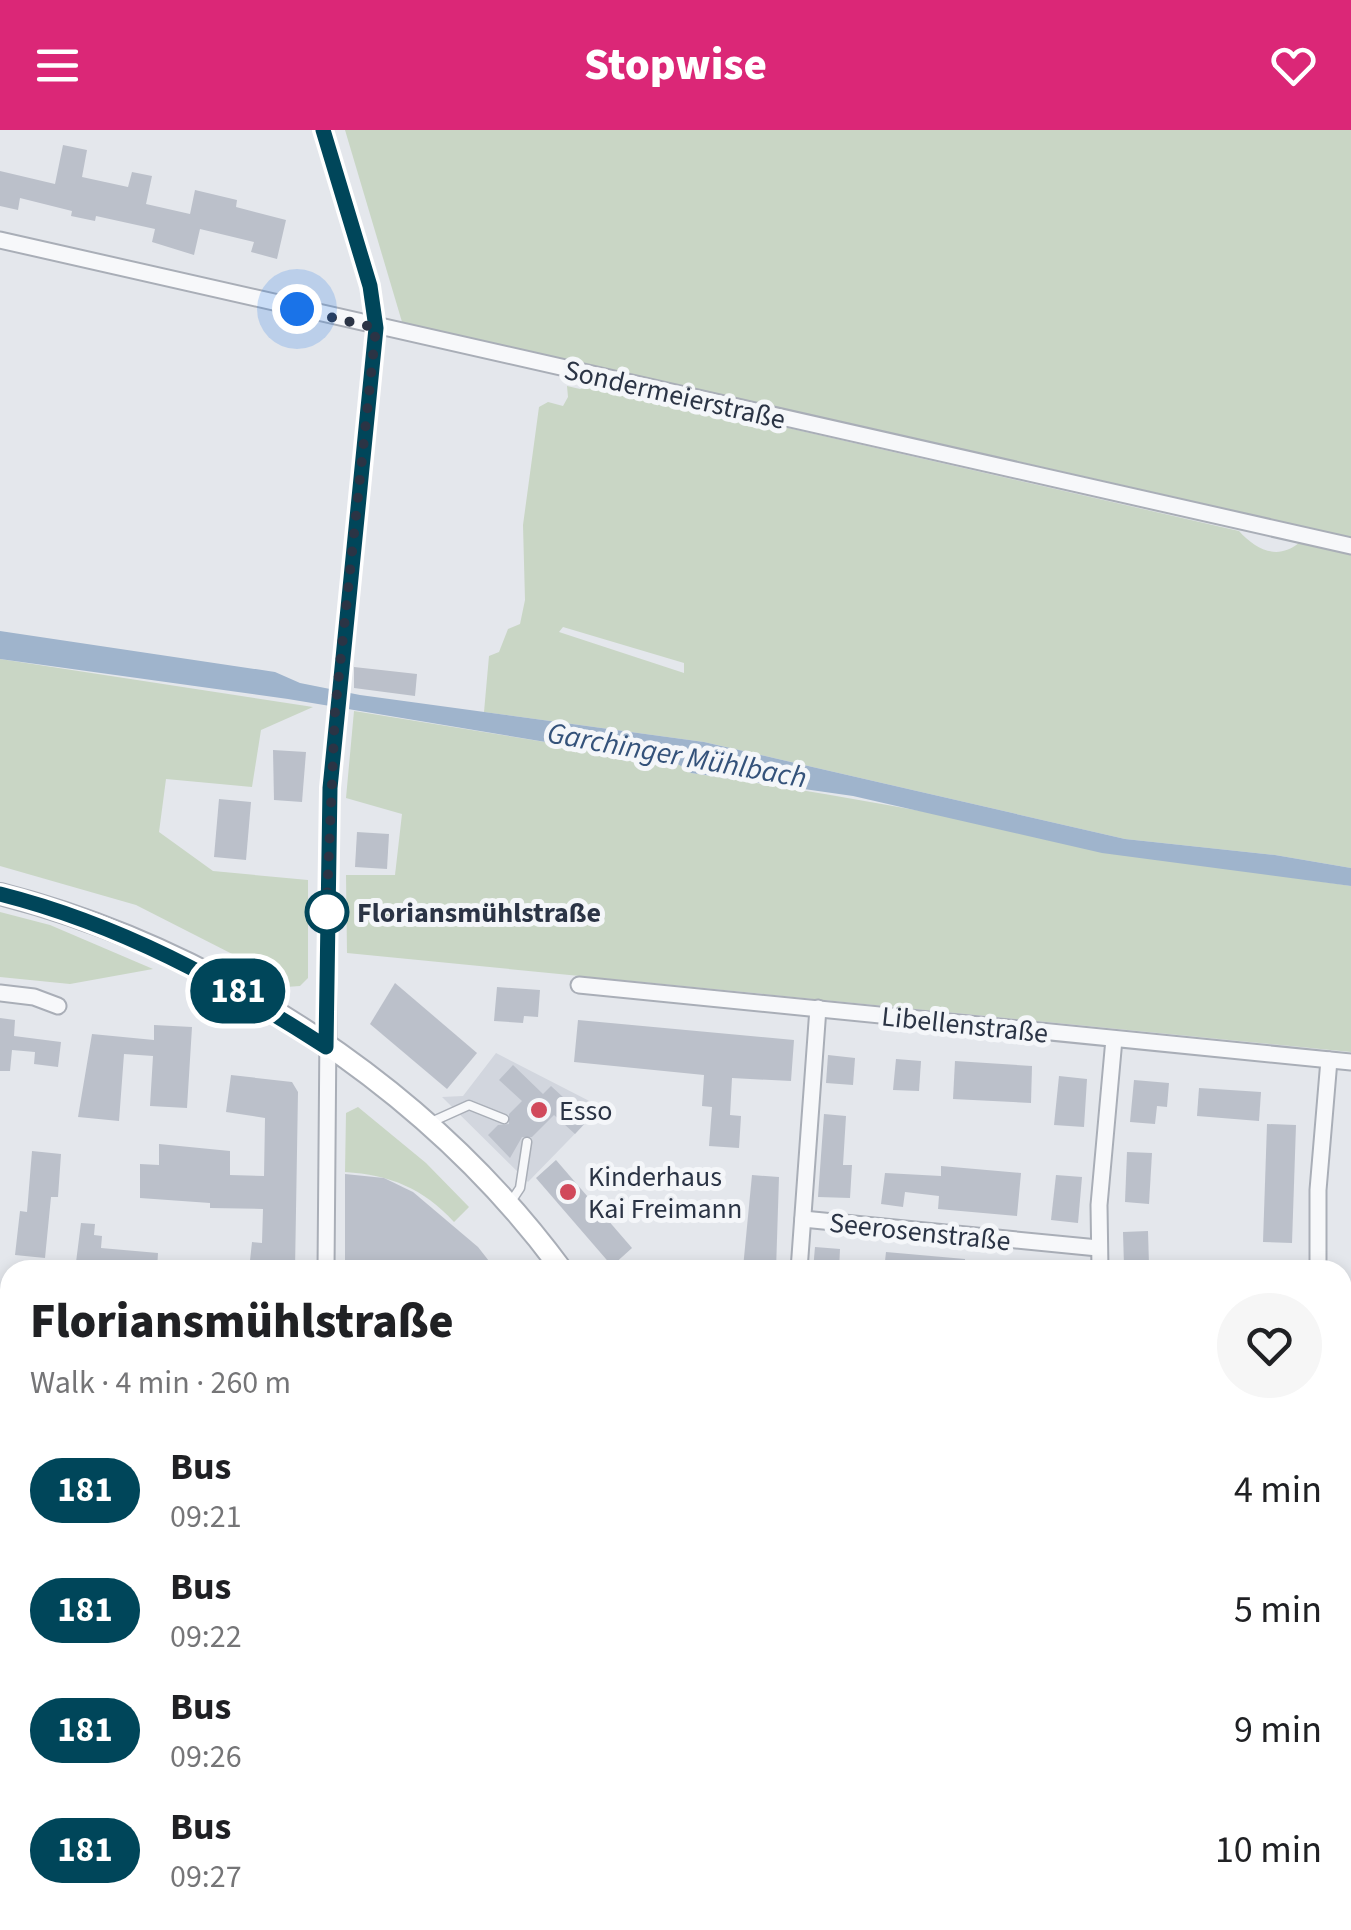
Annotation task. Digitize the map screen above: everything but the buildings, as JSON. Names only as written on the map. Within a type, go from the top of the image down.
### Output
[{"type":"main road","points":[[0,894],[81,918],[167,954],[223,982],[326,1047],[425,1125],[508,1207],[553,1260]]},
{"type":"street","points":[[323,130],[370,286],[376,328],[335,712],[327,889],[326,1260]]},
{"type":"street","name":"Sondermeierstraße","points":[[0,240],[1351,546]]},
{"type":"street","name":"Libellenstraße","points":[[579,986],[1351,1062]]},
{"type":"street","points":[[0,993],[34,996],[58,1006]]},
{"type":"street","points":[[800,1260],[818,1008]]},
{"type":"street","points":[[1099,1260],[1114,1040]]},
{"type":"street","points":[[1318,1260],[1318,1190],[1329,1060]]},
{"type":"street","name":"Seerosenstraße","points":[[803,1219],[1098,1248]]},
{"type":"lane","points":[[425,1125],[469,1106],[504,1119]]},
{"type":"lane","points":[[508,1207],[520,1188],[526,1142]]},
{"type":"shaded area","points":[[496,1053],[601,1107],[528,1182],[442,1097],[463,1096]]},
{"type":"green space","points":[[345,130],[1351,130],[1351,537],[402,322]]},
{"type":"green space","points":[[596,384],[1239,531],[1268,551],[1284,551],[1300,542],[1351,555],[1351,868],[1275,855],[1125,839],[704,742],[484,712],[489,656],[499,652],[508,629],[520,624],[525,600],[523,525],[539,407],[548,402],[563,406],[568,397],[567,386],[580,389]],"holes":[[[563,627],[684,663],[684,673],[559,632]]]},
{"type":"green space","points":[[0,659],[313,707],[261,730],[252,787],[166,779],[159,832],[213,871],[308,880],[308,978],[300,986],[286,987],[249,959],[244,960],[136,905],[0,866]]},
{"type":"green space","points":[[354,711],[582,748],[625,761],[669,758],[691,773],[1351,886],[1351,1052],[347,953],[346,875],[395,875],[402,814],[346,798]]},
{"type":"green space","points":[[0,912],[50,925],[153,969],[70,984],[0,977]]},
{"type":"green space","points":[[358,1107],[426,1163],[469,1207],[454,1222],[430,1200],[405,1185],[345,1172],[346,1113]]},
{"type":"water","name":"Garchinger Mühlbach","points":[[0,631],[275,672],[300,683],[360,695],[704,742],[1125,839],[1275,855],[1351,868],[1351,886],[1102,853],[853,796],[691,773],[669,758],[626,761],[582,748],[288,699],[0,659]]},
{"type":"bus line","name":"181","points":[[0,894],[81,918],[167,954],[223,982],[326,1047],[330,788],[338,677],[376,328],[370,286],[323,130]]},
{"type":"place","name":"Floriansmühlstraße","points":[[327,912]]},
{"type":"place","name":"Esso","points":[[539,1110]]},
{"type":"place","name":"Kinderhaus Kai Freimann","points":[[568,1192]]},
{"type":"route","points":[[297,309],[376,328],[335,712],[326,922],[327,912]]}]
